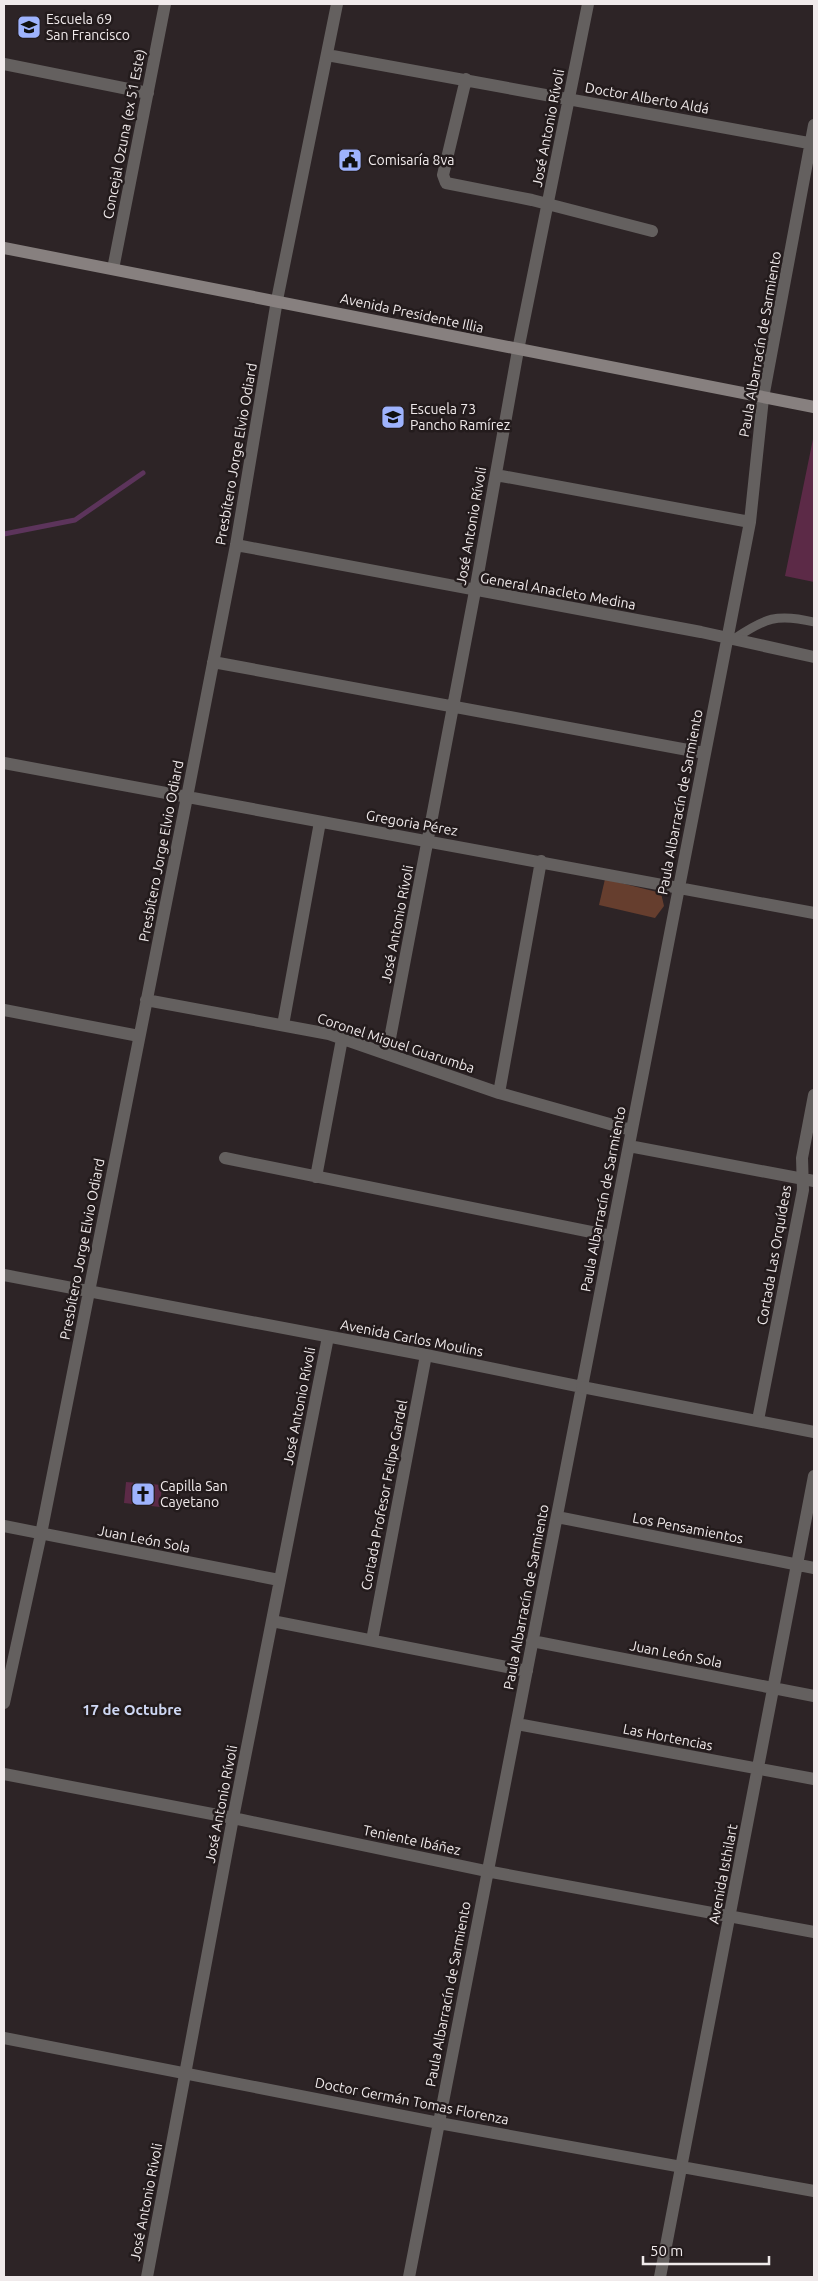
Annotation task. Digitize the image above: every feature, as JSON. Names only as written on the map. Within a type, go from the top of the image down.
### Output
[{"type":"main road","name":"Avenida Presidente Illia","points":[[4,248],[277,300],[518,350],[814,407]]},
{"type":"street","name":"Concejal Ozuna (ex 51 Este)","points":[[113,269],[165,4]]},
{"type":"street","name":"Presbítero Jorge Elvio Odiard","points":[[4,1703],[41,1534],[138,1036],[187,798],[236,545],[277,300],[337,4]]},
{"type":"street","name":"José Antonio Rívoli","points":[[386,1054],[475,591],[518,350],[588,4]]},
{"type":"street","name":"Doctor Alberto Aldá","points":[[327,56],[466,79],[812,144]]},
{"type":"street","points":[[4,64],[148,92]]},
{"type":"street","points":[[466,79],[443,175],[446,183],[548,204],[652,231]]},
{"type":"street","name":"Paula Albarracín de Sarmiento","points":[[409,2277],[486,1871],[517,1724],[704,753],[731,638],[750,522],[763,398],[812,144],[814,125]]},
{"type":"street","points":[[496,475],[750,522]]},
{"type":"street","name":"General Anacleto Medina","points":[[236,545],[731,638],[814,657]]},
{"type":"street","points":[[213,662],[704,753]]},
{"type":"street","name":"Gregoria Pérez","points":[[4,763],[814,913]]},
{"type":"street","points":[[283,1025],[320,822]]},
{"type":"street","points":[[499,1093],[541,862]]},
{"type":"street","name":"Coronel Miguel Guarumba","points":[[146,1000],[329,1034],[499,1093],[631,1130]]},
{"type":"street","points":[[4,1010],[138,1036]]},
{"type":"street","points":[[316,1177],[342,1038]]},
{"type":"street","name":"Cortada Las Orquídeas","points":[[758,1420],[803,1190],[809,1180],[802,1158],[814,1095]]},
{"type":"street","points":[[629,1146],[809,1180]]},
{"type":"street","points":[[225,1158],[611,1236]]},
{"type":"street","name":"Avenida Carlos Moulins","points":[[4,1275],[328,1336],[814,1432]]},
{"type":"street","name":"José Antonio Rívoli","points":[[147,2277],[233,1818],[328,1336]]},
{"type":"street","name":"Cortada Profesor Felipe Gardel","points":[[372,1640],[426,1355]]},
{"type":"street","name":"Avenida Isthilart","points":[[660,2277],[814,1476]]},
{"type":"street","name":"Los Pensamientos","points":[[556,1517],[814,1568]]},
{"type":"street","name":"Juan León Sola","points":[[4,1526],[279,1580]]},
{"type":"street","points":[[272,1621],[527,1671]]},
{"type":"street","name":"Juan León Sola","points":[[532,1641],[814,1696]]},
{"type":"street","name":"Las Hortencias","points":[[517,1724],[814,1779]]},
{"type":"street","name":"Teniente Ibáñez","points":[[4,1774],[233,1818],[486,1871],[814,1932]]},
{"type":"street","name":"Doctor Germán Tomas Florenza","points":[[4,2038],[186,2072],[439,2123],[681,2166],[814,2192]]},
{"type":"lane","points":[[731,638],[757,623],[774,618],[792,616],[814,622]]},
{"type":"shaded area","points":[[605,879],[661,893],[664,906],[655,918],[599,905]]},
{"type":"building","points":[[814,439],[814,582],[785,576]]},
{"type":"building","name":"Capilla San Cayetano","points":[[126,1482],[162,1485],[160,1507],[124,1503]]},
{"type":"waterway","points":[[4,534],[75,520],[143,473]]},
{"type":"place","name":"Escuela 69 San Francisco","points":[[29,27]]},
{"type":"place","name":"Comisaría 8va","points":[[350,160]]},
{"type":"place","name":"Escuela 73 Pancho Ramírez","points":[[393,417]]},
{"type":"place","name":"Capilla San Cayetano","points":[[143,1494]]},
{"type":"district","name":"17 de Octubre","points":[[132,1710]]}]
